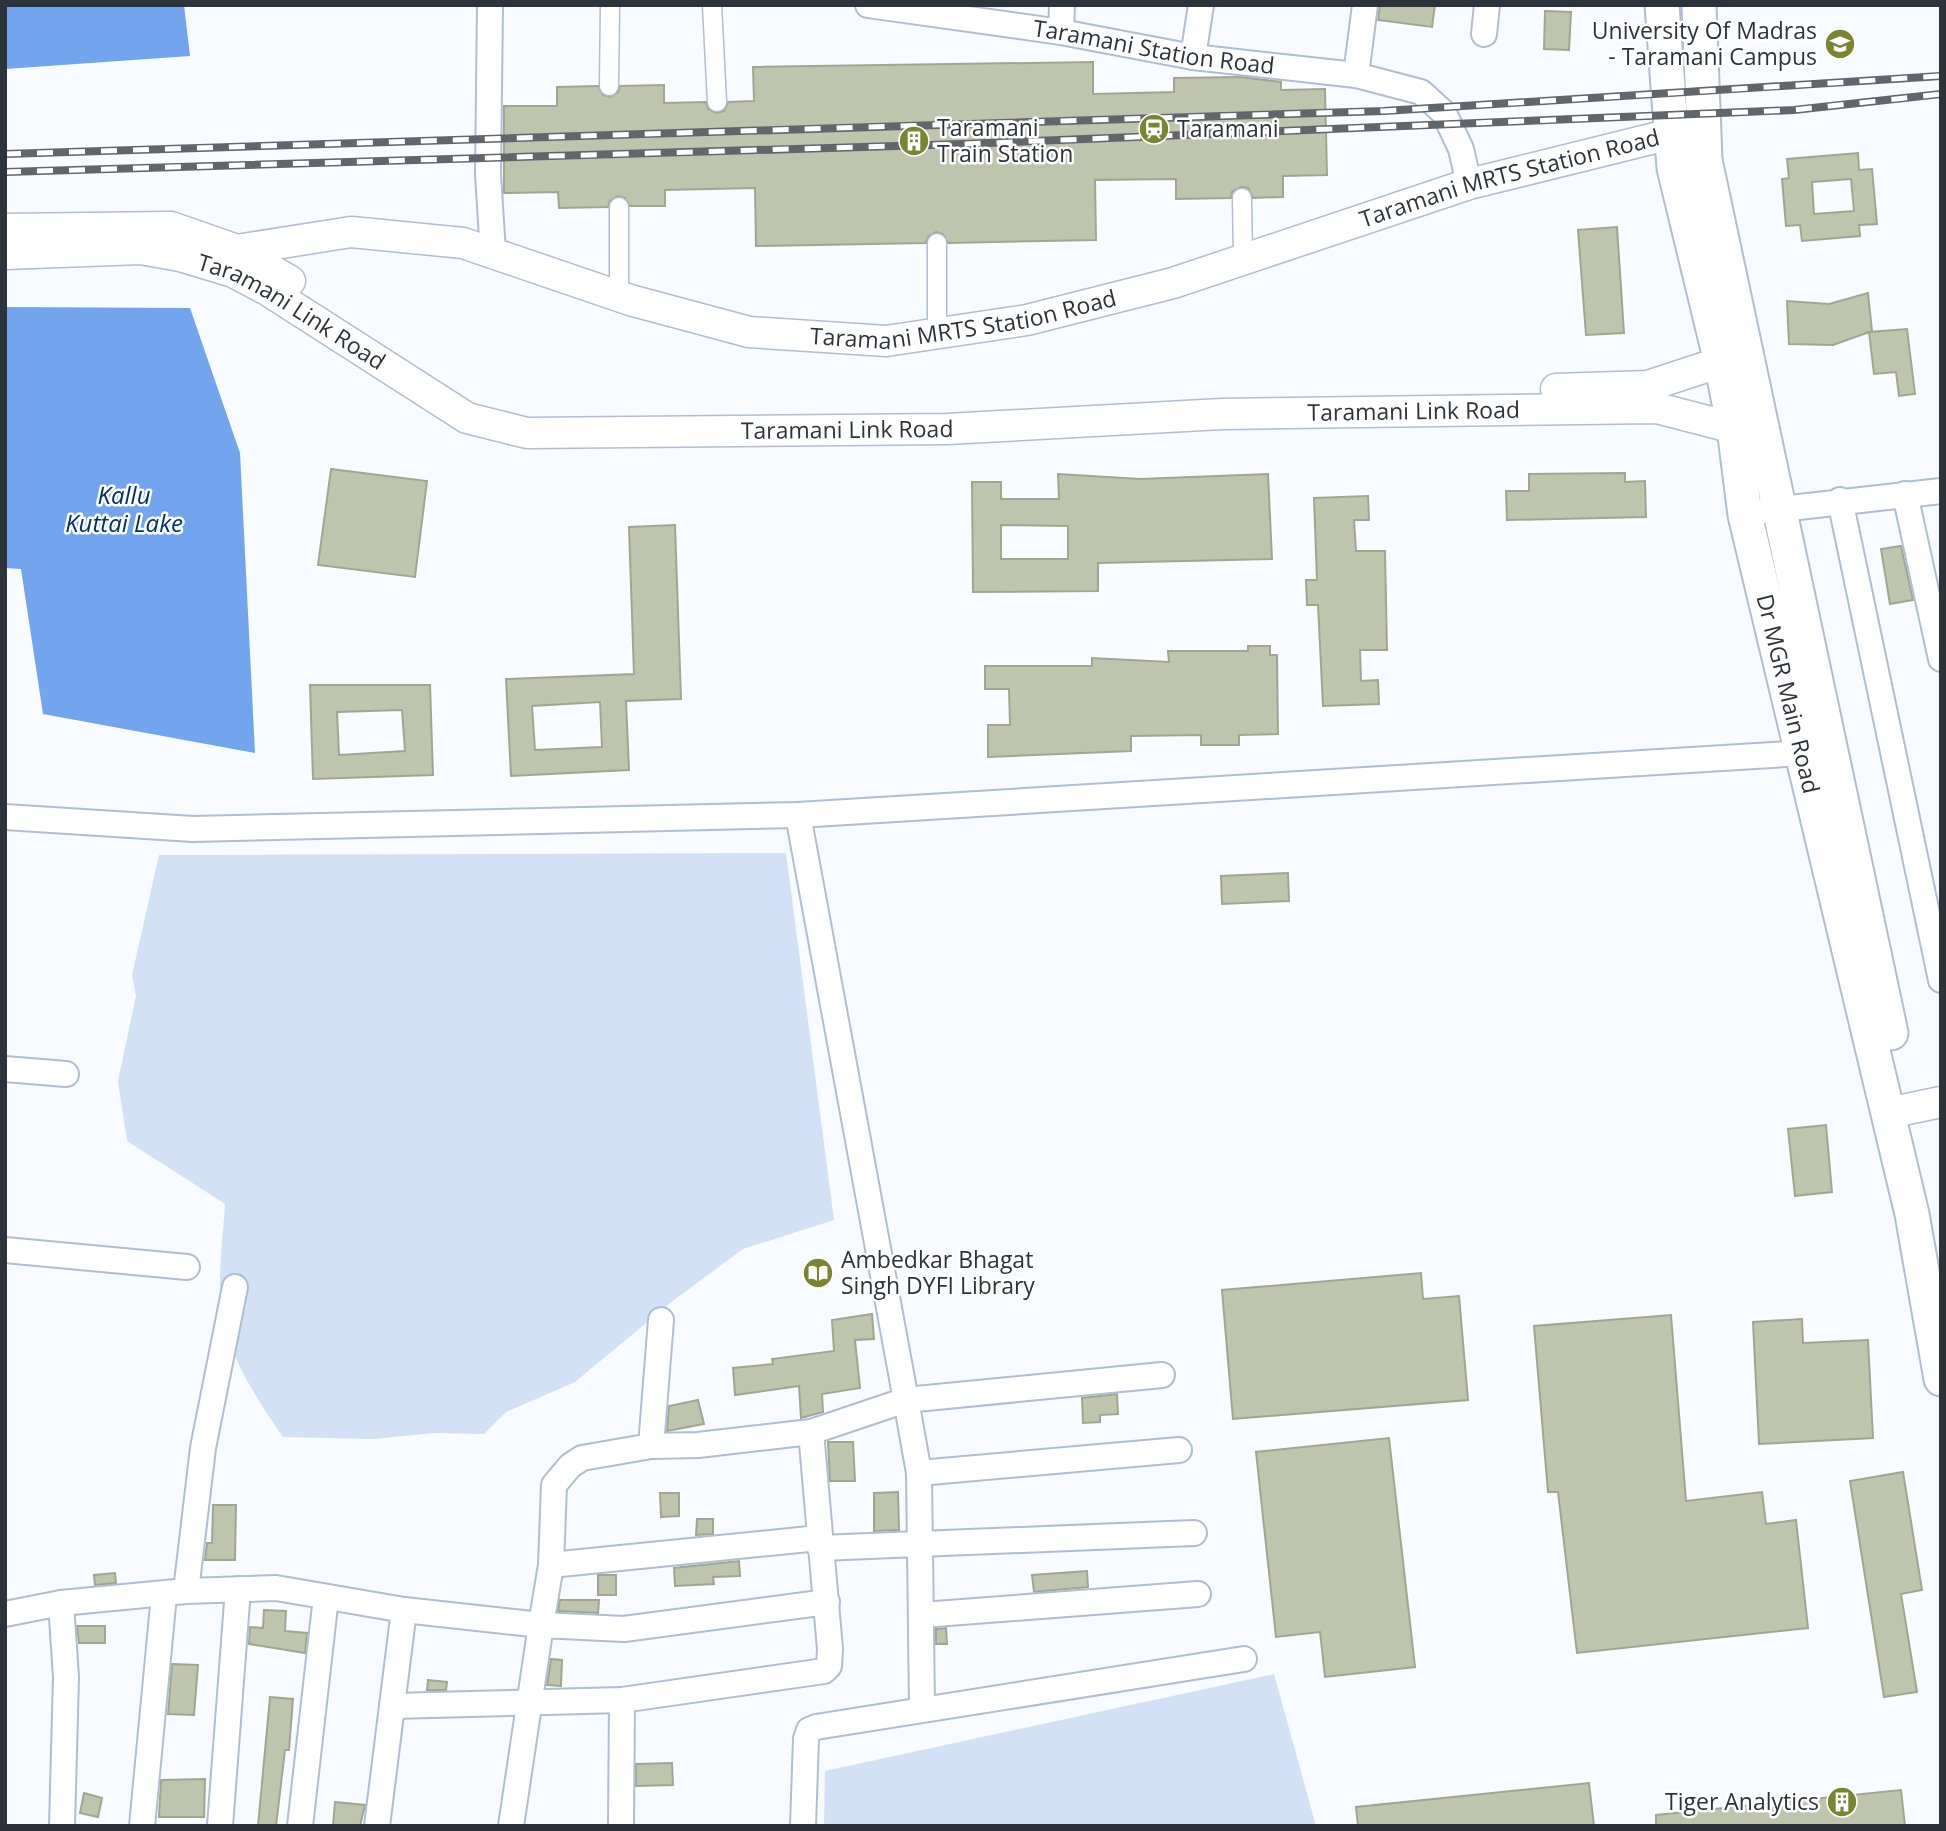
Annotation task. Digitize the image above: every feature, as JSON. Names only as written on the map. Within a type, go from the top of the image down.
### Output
[{"type":"main road","name":"Dr MGR Main Road","points":[[1662,5],[1674,168],[1721,362],[1734,428],[1745,515],[1802,753],[1941,1272]]},
{"type":"main road","name":"Dr MGR Main Road","points":[[1699,5],[1705,160],[1778,508],[1897,1111],[1941,1379]]},
{"type":"street","points":[[490,5],[488,174],[493,253]]},
{"type":"street","points":[[609,86],[610,5]]},
{"type":"street","points":[[712,5],[717,102]]},
{"type":"street","name":"Taramani Station Road","points":[[868,5],[1061,32],[1193,57],[1356,75],[1421,92],[1444,113],[1461,149],[1469,184]]},
{"type":"street","points":[[1061,32],[1062,5]]},
{"type":"street","points":[[1193,57],[1201,5]]},
{"type":"street","points":[[1356,75],[1366,5]]},
{"type":"street","points":[[1484,34],[1487,5]]},
{"type":"street","name":"Taramani MRTS Station Road","points":[[235,261],[351,232],[463,243],[619,296],[749,332],[886,341],[1027,320],[1173,283],[1469,184],[1671,134],[1704,134]]},
{"type":"street","points":[[1242,198],[1243,260]]},
{"type":"street","points":[[619,296],[620,206]]},
{"type":"street","name":"Taramani Link Road","points":[[5,229],[171,227],[478,401],[530,414],[945,411],[1221,395],[1648,386],[1721,362]]},
{"type":"street","points":[[937,243],[937,333]]},
{"type":"street","name":"Taramani Link Road","points":[[5,254],[141,249],[235,261],[269,291],[467,418],[527,433],[947,429],[1222,414],[1657,408],[1734,428]]},
{"type":"street","points":[[1745,515],[1840,500],[1941,491]]},
{"type":"street","points":[[1905,494],[1941,659]]},
{"type":"street","points":[[1840,500],[1941,980]]},
{"type":"street","points":[[5,817],[192,829],[798,816],[1802,753]]},
{"type":"street","points":[[798,816],[919,1473],[922,1708]]},
{"type":"street","points":[[5,1069],[66,1074]]},
{"type":"street","points":[[1897,1111],[1941,1102]]},
{"type":"street","points":[[5,1250],[187,1267]]},
{"type":"street","points":[[142,1826],[175,1593],[235,1287]]},
{"type":"street","points":[[651,1446],[661,1320]]},
{"type":"street","points":[[511,1826],[551,1565],[554,1485],[560,1475],[582,1458],[651,1446],[698,1445],[811,1432],[906,1400],[1162,1375]]},
{"type":"street","points":[[392,1706],[622,1700],[824,1671],[829,1666],[830,1657],[811,1432]]},
{"type":"street","points":[[919,1473],[1179,1450]]},
{"type":"street","points":[[551,1565],[820,1543],[919,1543],[1194,1533]]},
{"type":"street","points":[[5,1614],[61,1603],[276,1588],[404,1610],[541,1625],[624,1629],[827,1602]]},
{"type":"street","points":[[219,1826],[238,1589]]},
{"type":"street","points":[[922,1615],[1198,1594]]},
{"type":"street","points":[[300,1826],[326,1597]]},
{"type":"street","points":[[61,1603],[66,1677],[62,1826]]},
{"type":"street","points":[[377,1826],[404,1610]]},
{"type":"street","points":[[803,1826],[806,1739],[809,1730],[922,1708],[1244,1659]]},
{"type":"street","points":[[621,1826],[622,1700]]},
{"type":"shaded area","points":[[786,853],[834,1220],[743,1249],[674,1300],[575,1382],[506,1412],[484,1434],[434,1433],[373,1439],[283,1437],[244,1374],[222,1319],[220,1270],[225,1204],[127,1141],[118,1081],[136,996],[132,975],[159,855]]},
{"type":"shaded area","points":[[1274,1674],[1316,1826],[824,1826],[825,1771]]},
{"type":"water","points":[[5,5],[184,5],[190,56],[5,69]]},
{"type":"water","name":"Kallu Kuttai Lake","points":[[5,307],[190,308],[240,453],[255,753],[43,714],[21,569],[5,568]]},
{"type":"building","points":[[1380,5],[1435,5],[1432,27],[1378,20]]},
{"type":"building","points":[[1545,11],[1571,12],[1569,50],[1544,49]]},
{"type":"building","name":"Taramani Train Station","points":[[1093,62],[1093,94],[1174,92],[1174,78],[1241,77],[1281,82],[1281,90],[1325,89],[1327,175],[1283,176],[1283,197],[1253,198],[1248,188],[1241,187],[1232,192],[1231,198],[1176,199],[1176,179],[1095,180],[1096,240],[948,243],[943,234],[936,232],[928,237],[926,243],[756,246],[755,188],[665,190],[665,206],[630,206],[625,198],[618,196],[610,201],[608,207],[559,208],[558,192],[504,193],[504,106],[557,106],[557,87],[598,86],[603,95],[610,97],[618,92],[620,86],[664,85],[664,103],[706,102],[708,109],[717,113],[724,111],[728,102],[754,101],[753,67]]},
{"type":"building","points":[[1858,153],[1859,170],[1872,169],[1877,224],[1859,225],[1860,236],[1802,241],[1800,225],[1786,226],[1782,179],[1789,178],[1787,159]],"holes":[[[1851,179],[1854,211],[1814,214],[1812,182]]]},
{"type":"building","points":[[1617,227],[1624,333],[1586,335],[1578,230]]},
{"type":"building","points":[[1868,293],[1872,331],[1833,345],[1789,344],[1787,301],[1829,304]]},
{"type":"building","points":[[1907,329],[1915,394],[1899,396],[1896,372],[1874,374],[1869,332]]},
{"type":"building","points":[[331,469],[427,481],[415,577],[318,565]]},
{"type":"building","points":[[1625,473],[1625,482],[1645,481],[1646,517],[1507,520],[1506,491],[1529,491],[1529,474]]},
{"type":"building","points":[[1058,474],[1140,479],[1268,474],[1272,559],[1098,563],[1098,591],[973,592],[972,482],[1001,482],[1001,499],[1059,499]],"holes":[[[1001,525],[1068,526],[1068,559],[1001,559]]]},
{"type":"building","points":[[1368,496],[1369,520],[1354,520],[1356,551],[1385,551],[1387,650],[1360,650],[1361,681],[1378,680],[1379,704],[1323,706],[1318,605],[1307,605],[1306,580],[1317,580],[1314,498]]},
{"type":"building","points":[[675,525],[681,699],[626,701],[629,770],[511,776],[506,679],[634,674],[629,527]],"holes":[[[600,702],[602,747],[535,750],[532,706]]]},
{"type":"building","points":[[1901,546],[1913,600],[1890,604],[1881,549]]},
{"type":"building","points":[[1248,646],[1270,646],[1270,655],[1277,655],[1278,734],[1239,735],[1239,745],[1201,745],[1201,735],[1131,736],[1131,751],[988,757],[988,725],[1010,725],[1009,689],[985,689],[985,666],[1092,666],[1092,658],[1169,662],[1168,651],[1248,651]]},
{"type":"building","points":[[310,685],[430,685],[433,775],[313,779]],"holes":[[[402,710],[405,751],[339,755],[337,712]]]},
{"type":"building","points":[[1288,873],[1289,901],[1222,904],[1221,876]]},
{"type":"building","points":[[1826,1125],[1832,1192],[1795,1196],[1788,1129]]},
{"type":"building","points":[[1421,1273],[1423,1299],[1459,1296],[1468,1400],[1233,1419],[1222,1290]]},
{"type":"building","points":[[872,1314],[874,1339],[855,1340],[860,1388],[822,1394],[823,1412],[801,1418],[799,1386],[735,1395],[733,1368],[773,1364],[772,1359],[834,1351],[832,1320]]},
{"type":"building","points":[[1671,1315],[1686,1501],[1762,1492],[1766,1524],[1796,1520],[1808,1628],[1577,1653],[1558,1492],[1548,1492],[1534,1326]]},
{"type":"building","points":[[1802,1319],[1803,1343],[1868,1340],[1873,1438],[1759,1444],[1753,1322]]},
{"type":"building","points":[[1117,1394],[1118,1414],[1100,1415],[1100,1422],[1083,1423],[1082,1398]]},
{"type":"building","points":[[698,1400],[704,1424],[667,1431],[669,1406]]},
{"type":"building","points":[[1389,1438],[1415,1667],[1325,1677],[1320,1632],[1276,1637],[1256,1452]]},
{"type":"building","points":[[828,1442],[853,1442],[855,1481],[830,1481]]},
{"type":"building","points":[[1903,1472],[1922,1590],[1901,1594],[1917,1692],[1884,1697],[1850,1481]]},
{"type":"building","points":[[898,1492],[899,1530],[874,1531],[874,1493]]},
{"type":"building","points":[[660,1493],[679,1493],[679,1516],[661,1517]]},
{"type":"building","points":[[213,1505],[236,1505],[235,1560],[205,1560],[207,1543],[212,1543]]},
{"type":"building","points":[[697,1519],[713,1519],[713,1534],[696,1535]]},
{"type":"building","points":[[739,1561],[740,1576],[713,1577],[714,1584],[675,1586],[674,1568]]},
{"type":"building","points":[[1087,1571],[1088,1587],[1034,1592],[1032,1575]]},
{"type":"building","points":[[115,1573],[116,1583],[95,1585],[94,1575]]},
{"type":"building","points":[[598,1575],[616,1575],[616,1595],[598,1595]]},
{"type":"building","points":[[560,1600],[599,1600],[598,1613],[558,1611]]},
{"type":"building","points":[[264,1610],[286,1611],[285,1631],[307,1633],[305,1653],[249,1644],[250,1627],[263,1628]]},
{"type":"building","points":[[77,1626],[105,1626],[105,1643],[79,1643]]},
{"type":"building","points":[[946,1628],[947,1644],[936,1644],[936,1629]]},
{"type":"building","points":[[551,1659],[562,1660],[561,1686],[547,1685]]},
{"type":"building","points":[[172,1664],[198,1665],[194,1715],[168,1714]]},
{"type":"building","points":[[428,1680],[447,1682],[446,1690],[427,1690]]},
{"type":"building","points":[[270,1697],[293,1699],[289,1750],[285,1750],[276,1826],[258,1826]]},
{"type":"building","points":[[672,1763],[673,1785],[636,1786],[636,1764]]},
{"type":"building","points":[[205,1779],[204,1817],[159,1817],[161,1780]]},
{"type":"building","points":[[1589,1783],[1594,1826],[1358,1826],[1356,1807]]},
{"type":"building","name":"Tiger Analytics","points":[[1901,1790],[1905,1826],[1656,1826],[1656,1815]]},
{"type":"building","points":[[84,1793],[102,1798],[98,1817],[80,1813]]},
{"type":"building","points":[[335,1802],[365,1805],[360,1826],[333,1826]]},
{"type":"railway","points":[[5,154],[1384,111],[1941,76]]},
{"type":"railway","points":[[5,172],[964,144],[1794,110],[1941,94]]},
{"type":"place","name":"University Of Madras - Taramani Campus","points":[[1840,44]]},
{"type":"place","name":"Taramani","points":[[1154,129]]},
{"type":"place","name":"Taramani Train Station","points":[[914,141]]},
{"type":"place","name":"Ambedkar Bhagat Singh DYFI Library","points":[[818,1273]]},
{"type":"place","name":"Tiger Analytics","points":[[1842,1802]]}]
